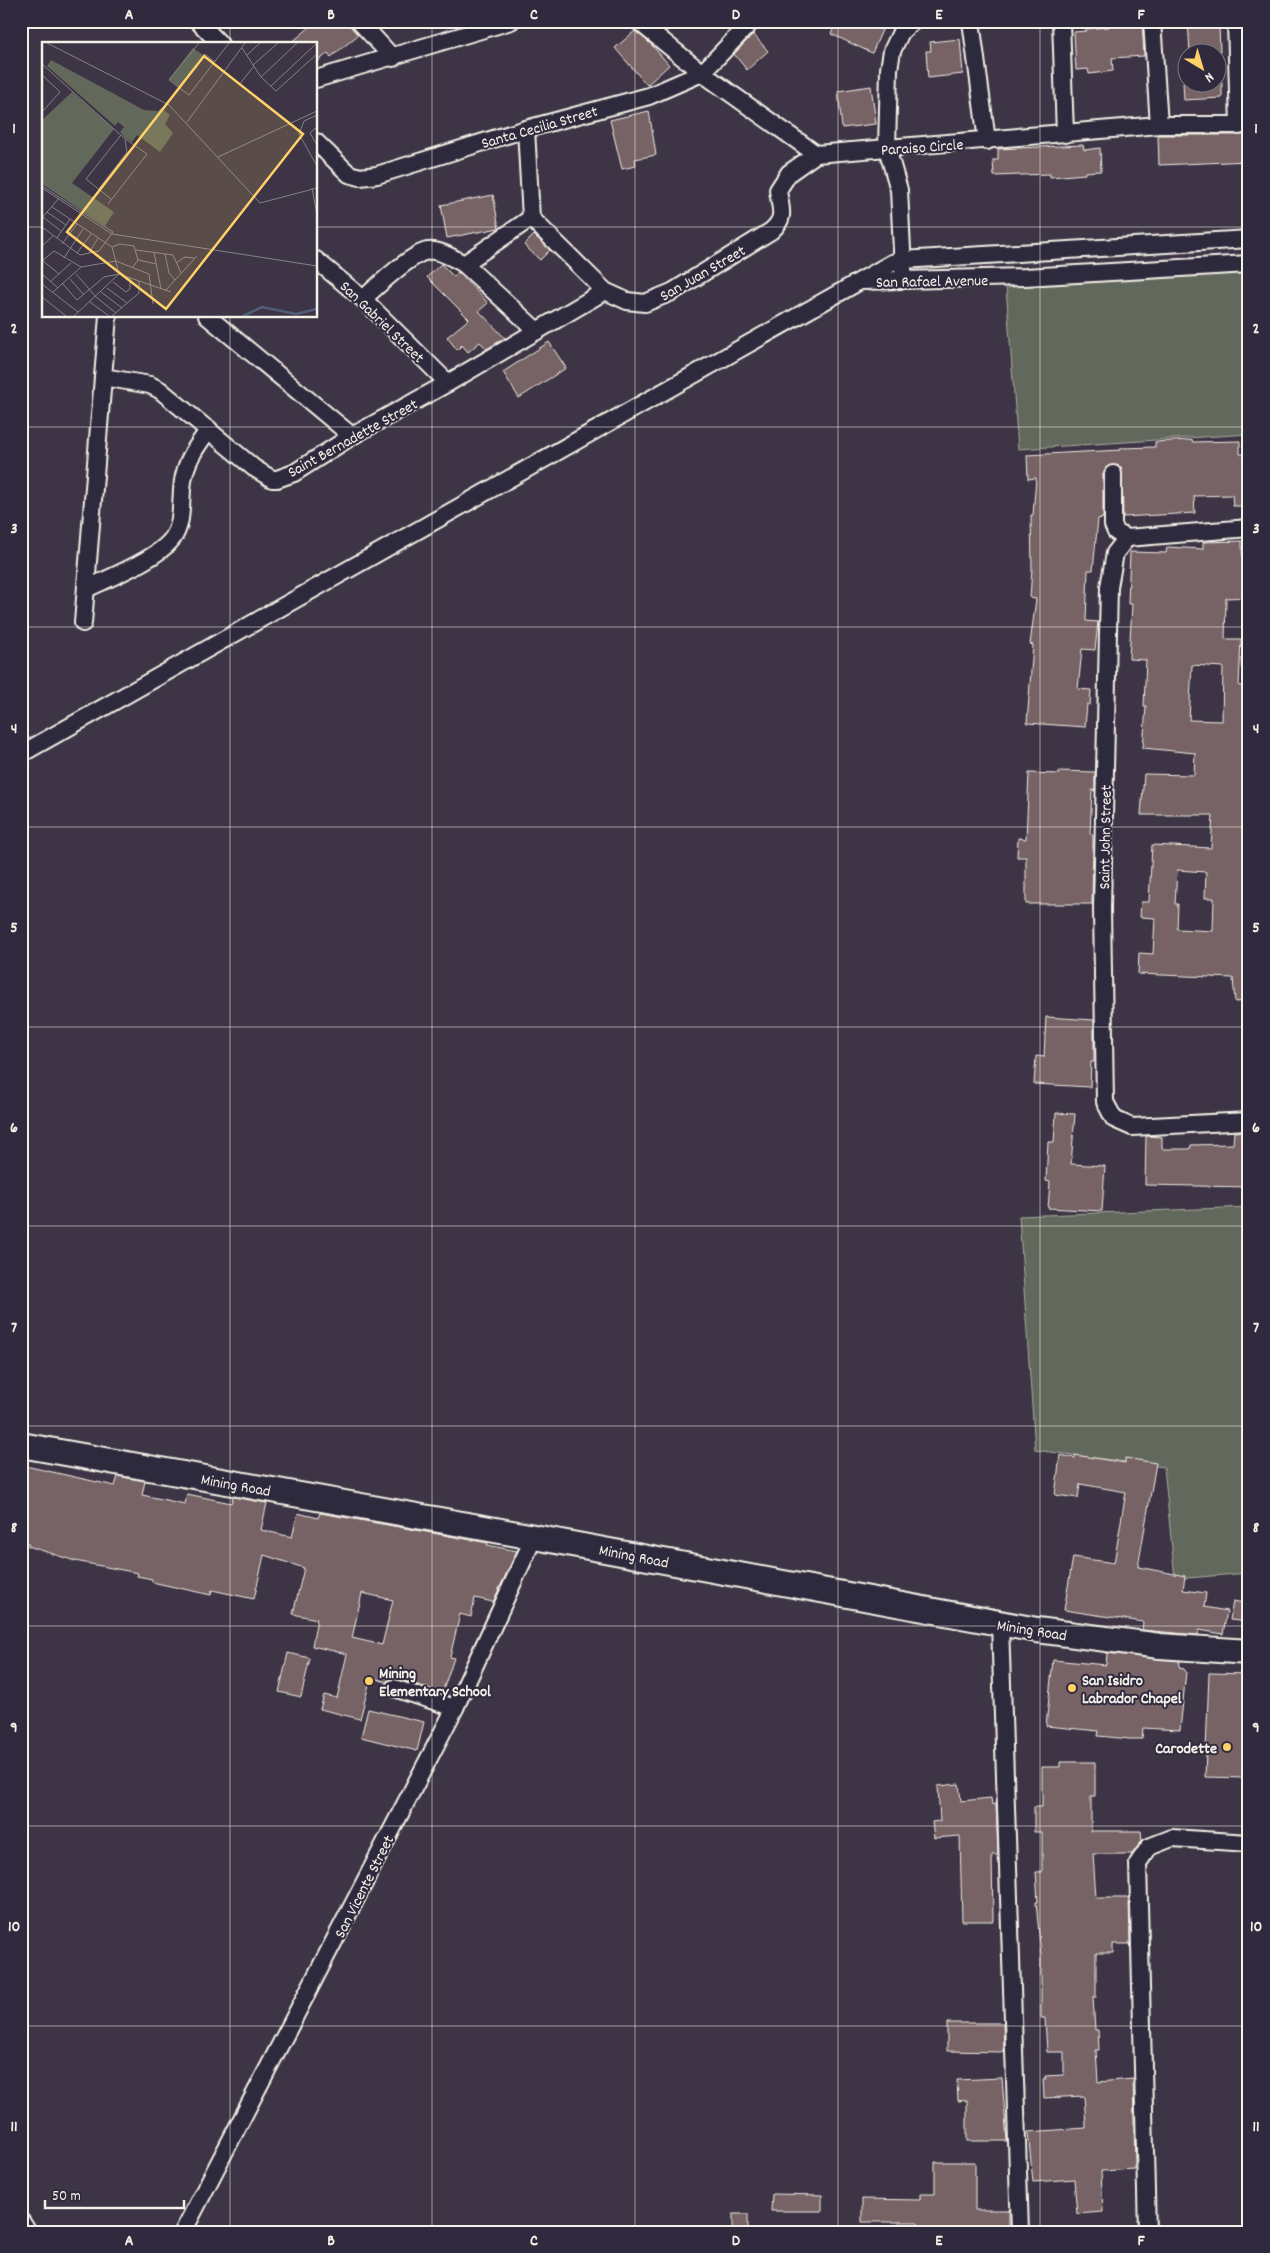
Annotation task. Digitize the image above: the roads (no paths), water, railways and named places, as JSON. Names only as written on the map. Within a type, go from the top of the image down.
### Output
[{"type":"street","points":[[198,21],[218,42]]},
{"type":"street","points":[[359,21],[392,58]]},
{"type":"street","points":[[318,78],[392,58],[476,26],[511,21]]},
{"type":"street","points":[[638,21],[702,73],[816,154]]},
{"type":"street","name":"Santa Cecilia Street","points":[[318,144],[349,174],[360,177],[377,175],[526,129],[648,96],[702,73],[752,21]]},
{"type":"street","points":[[904,280],[899,190],[887,148],[892,51],[901,32],[913,21]]},
{"type":"street","points":[[971,21],[986,141]]},
{"type":"street","points":[[1061,21],[1065,134]]},
{"type":"street","points":[[1152,21],[1159,125]]},
{"type":"street","points":[[1236,21],[1244,125]]},
{"type":"street","name":"Paraiso Circle","points":[[816,154],[1159,125],[1244,125]]},
{"type":"street","points":[[464,264],[531,218],[526,129]]},
{"type":"street","name":"San Juan Street","points":[[531,218],[605,290],[628,300],[645,303],[657,299],[762,237],[779,224],[783,216],[778,190],[789,173],[816,154]]},
{"type":"street","name":"San Rafael Avenue","points":[[860,281],[882,268],[902,260],[1249,239]]},
{"type":"street","points":[[1085,248],[1086,274]]},
{"type":"street","points":[[363,299],[417,256],[429,250],[451,257],[464,264],[536,331]]},
{"type":"street","name":"San Gabriel Street","points":[[318,262],[363,299],[448,384]]},
{"type":"street","name":"San Rafael Avenue","points":[[860,281],[1086,274],[1249,264]]},
{"type":"street","points":[[21,754],[860,281]]},
{"type":"street","name":"Saint Bernadette Street","points":[[103,378],[150,385],[160,390],[254,468],[272,479],[294,473],[352,436],[448,384],[605,290]]},
{"type":"street","points":[[83,623],[108,318]]},
{"type":"street","points":[[209,318],[352,436]]},
{"type":"street","points":[[86,589],[131,567],[161,549],[172,539],[178,521],[184,472],[209,429]]},
{"type":"street","points":[[1113,474],[1113,525],[1116,532],[1127,538],[1249,528]]},
{"type":"street","name":"Saint John Street","points":[[1127,538],[1115,554],[1109,587],[1102,908],[1105,1102],[1114,1119],[1132,1127],[1249,1121]]},
{"type":"street","name":"Mining Road","points":[[21,1445],[534,1537],[1000,1624],[1160,1646],[1249,1652]]},
{"type":"street","name":"San Vicente Street","points":[[183,2232],[455,1708],[534,1537]]},
{"type":"street","points":[[1000,1624],[1020,2232]]},
{"type":"street","points":[[394,1688],[455,1708]]},
{"type":"street","points":[[1147,2232],[1138,1863],[1149,1847],[1172,1838],[1249,1843]]},
{"type":"street","points":[[21,2221],[28,2232]]},
{"type":"place","name":"Mining Elementary School","points":[[369,1681]]},
{"type":"place","name":"San Isidro Labrador Chapel","points":[[1072,1688]]},
{"type":"place","name":"Carodette","points":[[1227,1747]]}]
